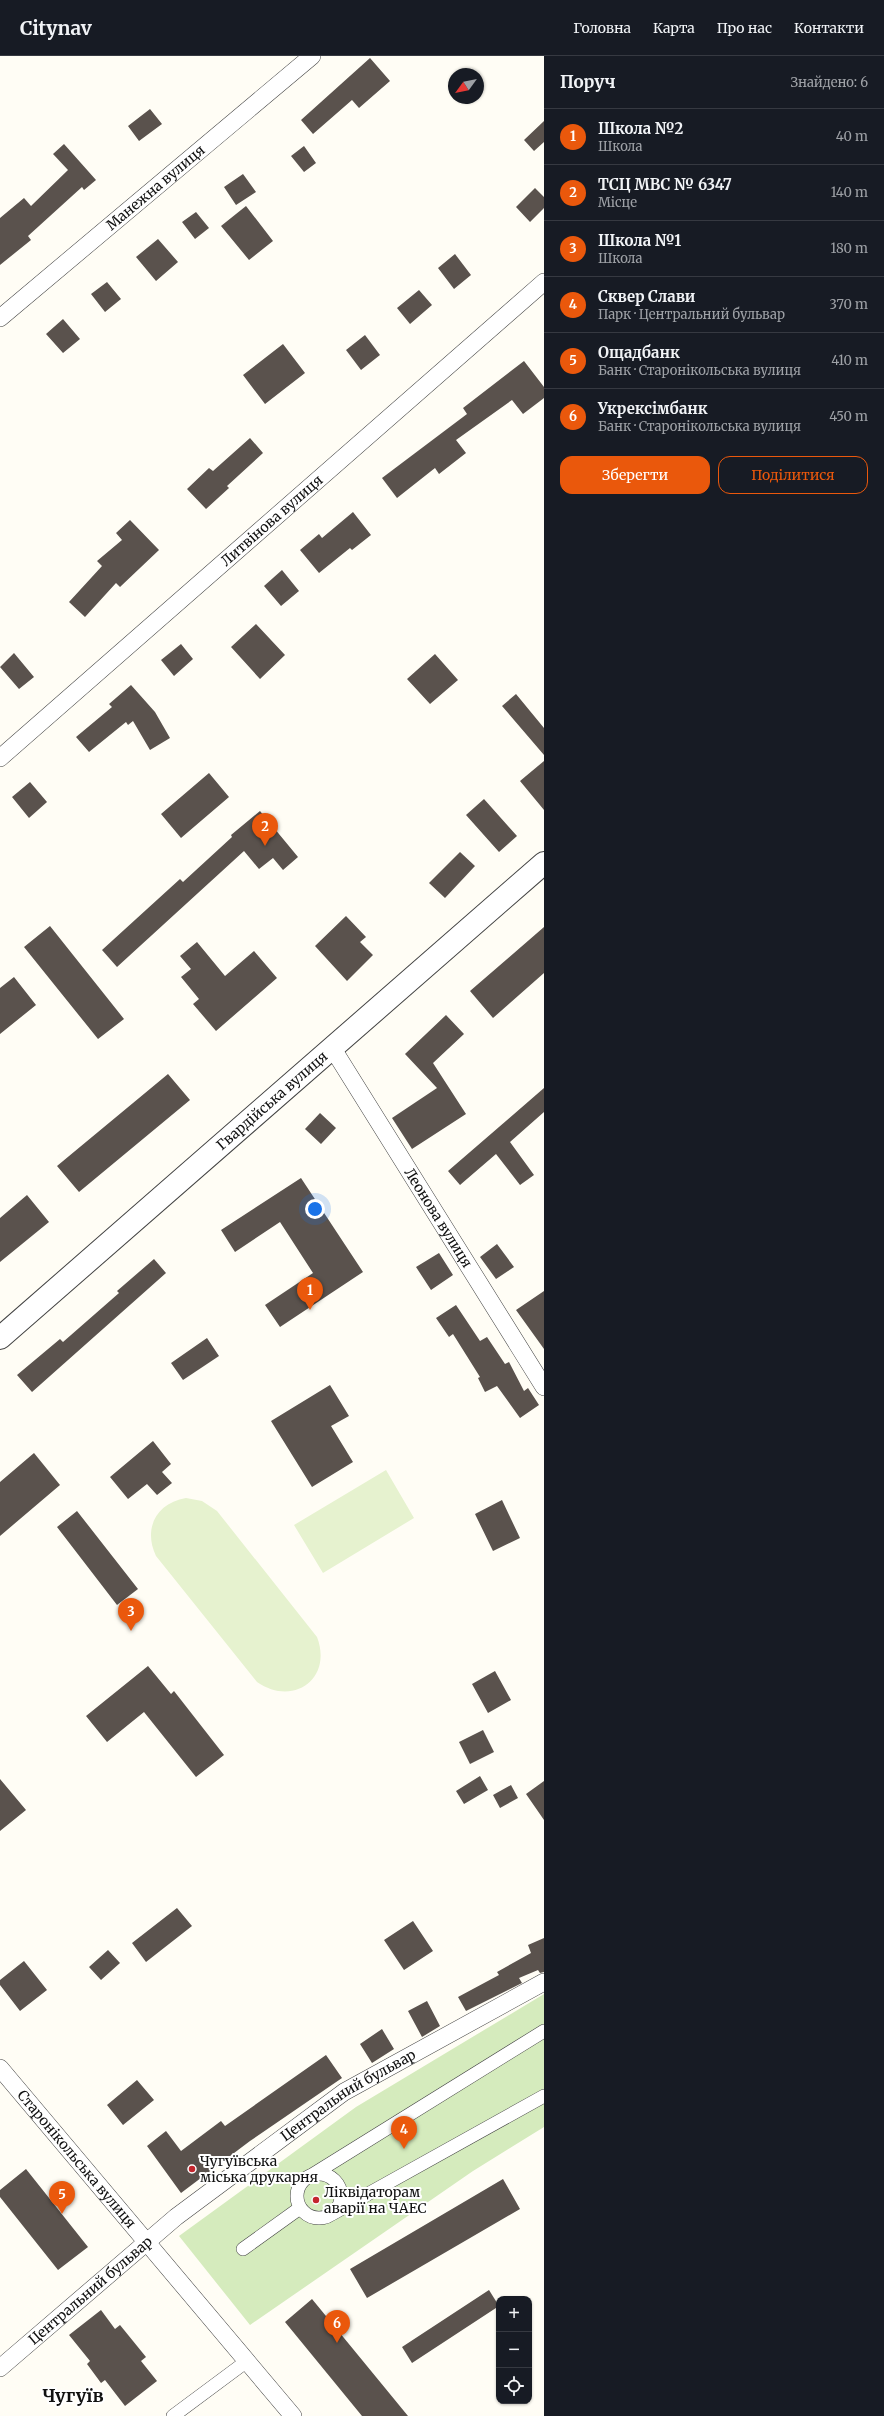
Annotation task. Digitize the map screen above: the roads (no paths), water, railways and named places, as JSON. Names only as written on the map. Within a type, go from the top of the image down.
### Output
[{"type":"street","name":"Манежна вулиця","points":[[0,318],[312,56]]},
{"type":"street","name":"Литвінова вулиця","points":[[0,758],[544,282]]},
{"type":"street","name":"Гвардійська вулиця","points":[[0,1338],[333,1049],[544,863]]},
{"type":"street","name":"Леонова вулиця","points":[[333,1049],[544,1387]]},
{"type":"street","name":"Центральний бульвар","points":[[0,2368],[176,2217],[344,2092],[544,1982]]},
{"type":"street","points":[[544,2031],[300,2183],[296,2198],[300,2208],[310,2216],[317,2218],[332,2214],[544,2096]]},
{"type":"street","name":"Старонікольська вулиця","points":[[0,2068],[293,2416]]},
{"type":"street","points":[[312,2175],[327,2176],[338,2186],[340,2201],[332,2214]]},
{"type":"street","points":[[244,2249],[300,2208]]},
{"type":"street","points":[[173,2416],[248,2361]]},
{"type":"place","name":"ТСЦ МВС № 6347","points":[[265,846]]},
{"type":"place","name":"Школа №2","points":[[310,1310]]},
{"type":"place","name":"Школа №1","points":[[131,1631]]},
{"type":"place","name":"Сквер Слави","points":[[404,2149]]},
{"type":"place","name":"Чугуївська міська друкарня","points":[[192,2169]]},
{"type":"place","name":"Ліквідаторам аварії на ЧАЕС","points":[[316,2200]]},
{"type":"place","name":"Ощадбанк","points":[[62,2214]]},
{"type":"place","name":"Укрексімбанк","points":[[337,2343]]},
{"type":"district","name":"Чугуїв","points":[[73,2395]]}]
